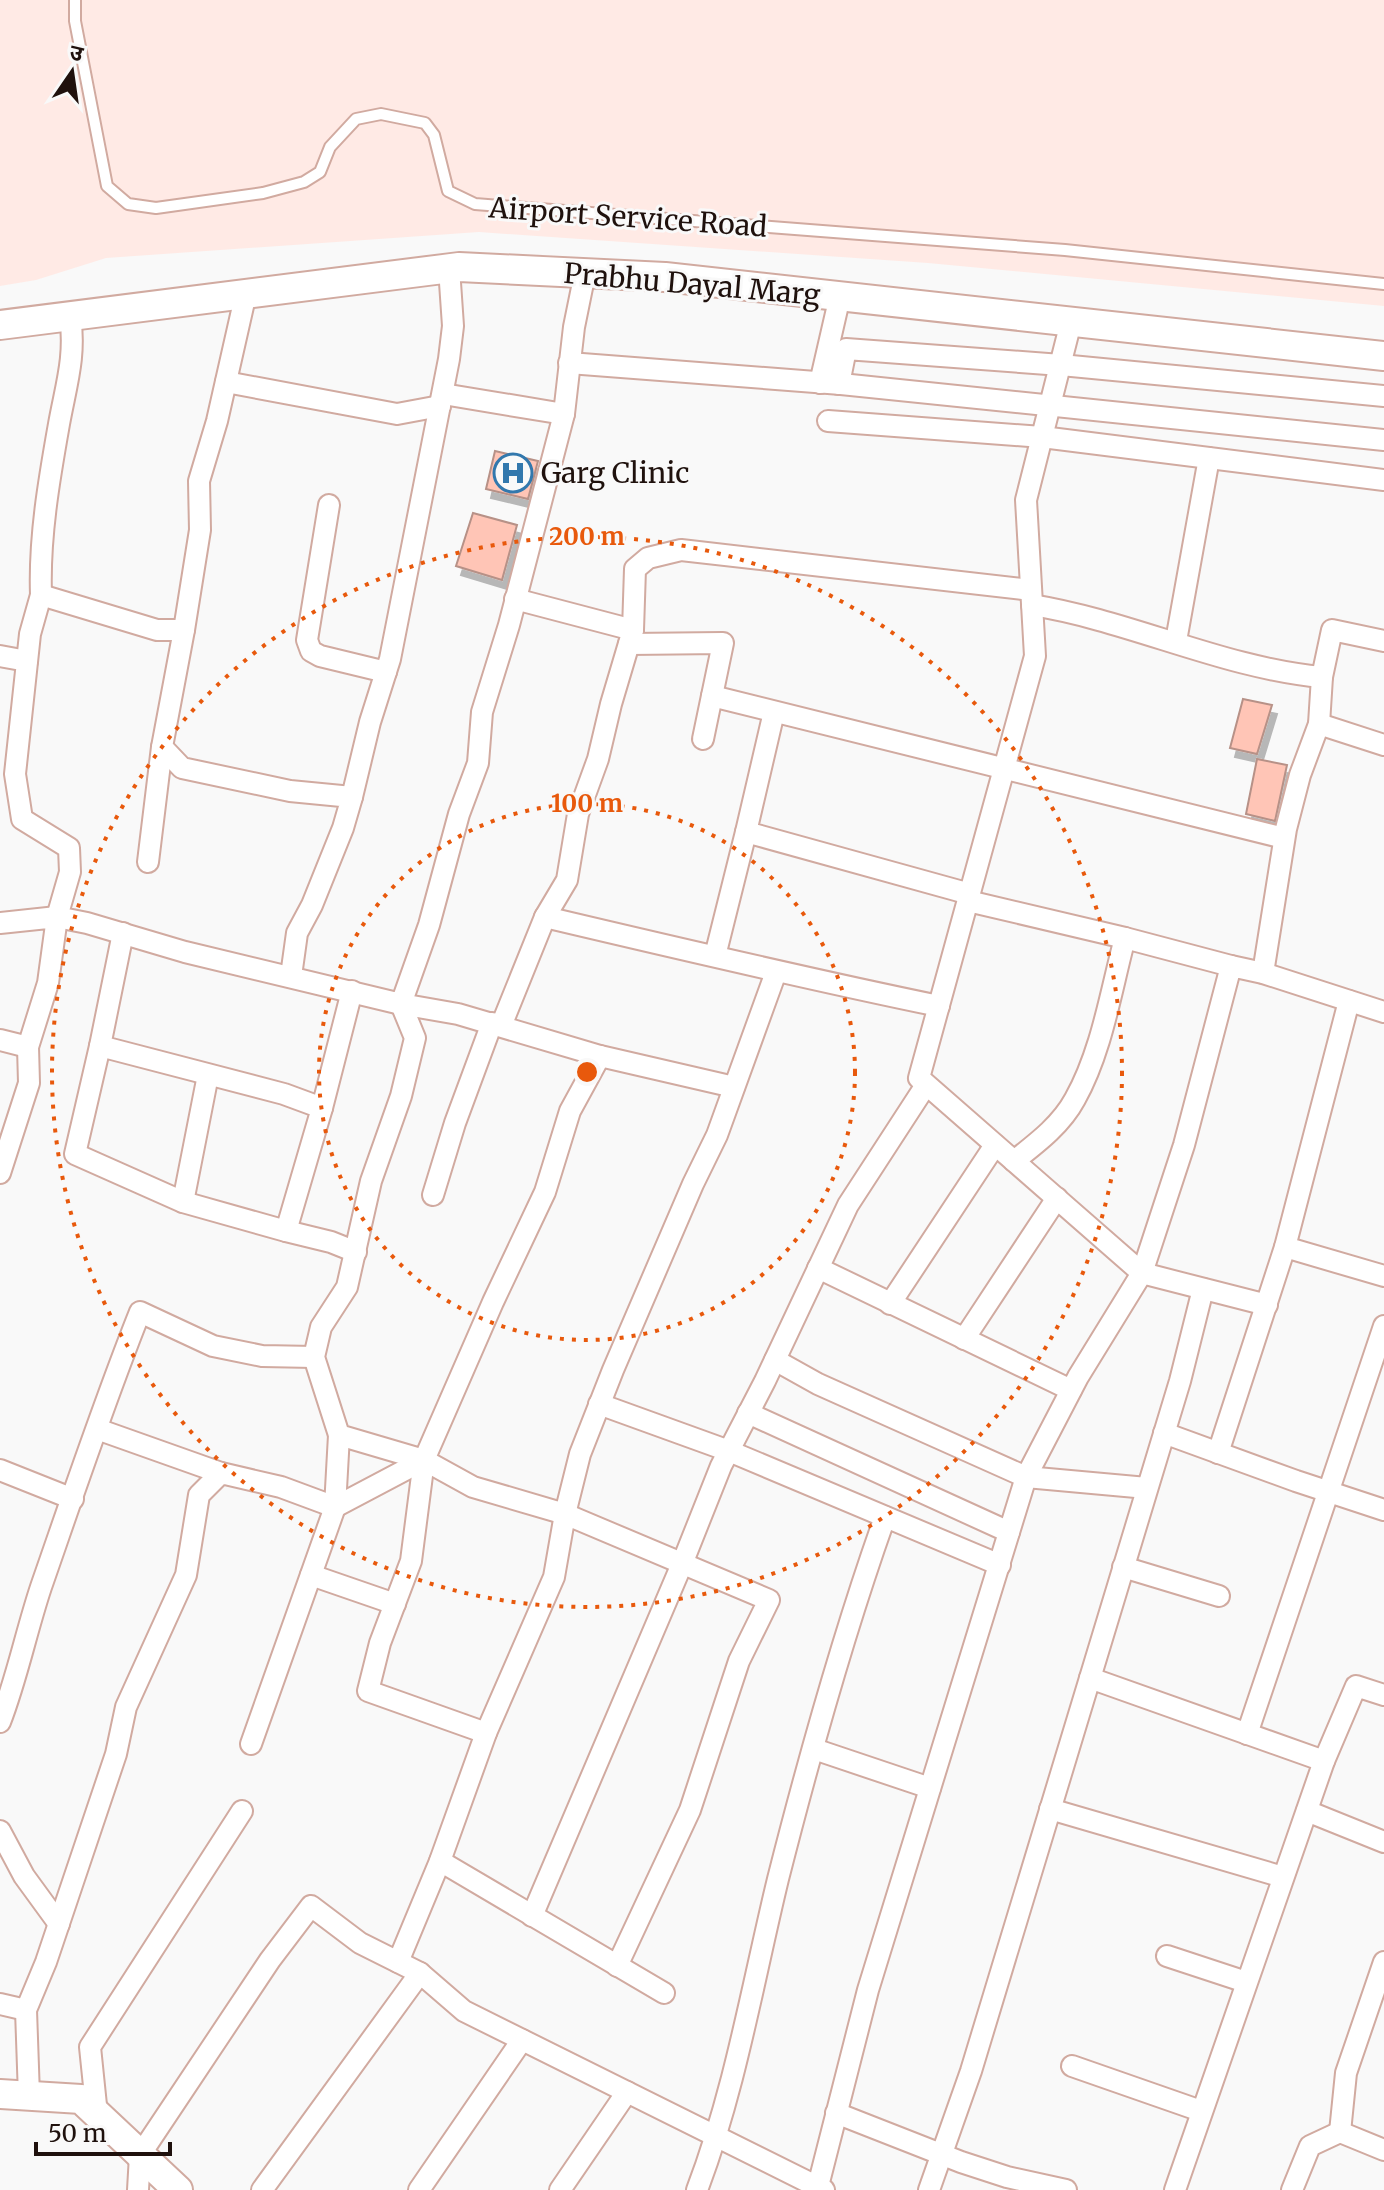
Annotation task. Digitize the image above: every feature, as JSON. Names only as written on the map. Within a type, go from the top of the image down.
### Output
[{"type":"street","name":"Prabhu Dayal Marg","points":[[0,325],[449,268],[665,277],[1384,356]]},
{"type":"street","points":[[291,976],[297,933],[343,828],[386,672],[442,400],[453,326],[449,268]]},
{"type":"street","points":[[251,1744],[335,1507],[339,1435],[314,1357],[321,1327],[347,1287],[371,1181],[401,1096],[415,1038],[401,1004],[429,925],[459,814],[478,763],[482,712],[564,414],[569,363],[585,273]]},
{"type":"street","points":[[148,862],[162,747],[200,530],[199,481],[246,293]]},
{"type":"street","points":[[830,384],[840,296]]},
{"type":"street","points":[[0,1173],[29,1083],[28,1047],[48,983],[57,917],[70,872],[69,848],[22,819],[15,774],[8,762],[30,634],[41,595],[40,558],[59,424],[72,366],[70,315]]},
{"type":"street","points":[[1071,322],[1026,500],[1035,656],[919,1078],[1142,1273],[1267,1305]]},
{"type":"street","points":[[830,384],[846,349],[1061,365],[1384,396]]},
{"type":"street","points":[[569,363],[830,384],[1384,440]]},
{"type":"street","points":[[226,382],[397,414],[442,400],[564,414]]},
{"type":"street","points":[[828,421],[1042,437],[1384,480]]},
{"type":"street","points":[[1176,641],[1209,458]]},
{"type":"street","points":[[329,505],[307,640],[311,651],[320,656],[386,672]]},
{"type":"street","points":[[433,1195],[455,1123],[496,1025],[545,917],[567,880],[578,814],[598,759],[631,637],[635,569],[648,558],[681,550],[1032,598],[1251,666],[1322,677]]},
{"type":"street","points":[[41,595],[157,630],[184,630]]},
{"type":"street","points":[[515,599],[631,637],[723,643],[703,739]]},
{"type":"street","points":[[1263,973],[1284,838],[1300,775],[1319,724],[1322,677],[1332,630],[1384,641]]},
{"type":"street","points":[[0,656],[27,661]]},
{"type":"street","points":[[712,696],[1284,838]]},
{"type":"street","points":[[715,956],[774,712]]},
{"type":"street","points":[[1319,724],[1384,745]]},
{"type":"street","points":[[162,747],[182,768],[290,791],[352,797]]},
{"type":"street","points":[[746,832],[969,898],[1263,973],[1384,1012]]},
{"type":"street","points":[[0,923],[57,917],[185,952],[496,1025],[600,1056],[734,1087]]},
{"type":"street","points":[[545,917],[776,972],[939,1006]]},
{"type":"street","points":[[123,933],[75,1154],[183,1202],[331,1242],[356,1252]]},
{"type":"street","points":[[1014,1161],[1047,1136],[1075,1099],[1108,1010],[1125,938]]},
{"type":"street","points":[[138,2190],[140,2155],[270,1960],[311,1906],[360,1943],[420,1973],[464,2011],[819,2189],[868,1990],[1026,1477],[1071,1390],[1142,1273],[1184,1145],[1231,966]]},
{"type":"street","points":[[398,1962],[440,1861],[486,1733],[554,1577],[580,1454],[599,1404],[717,1135],[776,972]]},
{"type":"street","points":[[286,1231],[352,991]]},
{"type":"street","points":[[1218,1453],[1285,1247],[1349,1001]]},
{"type":"street","points":[[0,1040],[28,1047]]},
{"type":"street","points":[[100,1046],[284,1094],[322,1108]]},
{"type":"street","points":[[486,1733],[368,1691],[380,1643],[411,1561],[424,1460],[545,1192],[570,1111],[600,1056]]},
{"type":"street","points":[[183,1202],[208,1075]]},
{"type":"street","points":[[532,1916],[729,1451],[848,1205],[926,1085]]},
{"type":"street","points":[[890,1304],[995,1145]]},
{"type":"street","points":[[964,1339],[1057,1198]]},
{"type":"street","points":[[1285,1247],[1384,1276]]},
{"type":"street","points":[[818,1268],[1071,1390]]},
{"type":"street","points":[[929,2190],[971,2071],[1164,1433],[1203,1289]]},
{"type":"street","points":[[0,1722],[41,1590],[140,1312],[213,1346],[262,1356],[314,1357]]},
{"type":"street","points":[[1247,1734],[1384,1326]]},
{"type":"street","points":[[775,1360],[818,1384],[1026,1477],[1147,1488]]},
{"type":"street","points":[[599,1404],[729,1451],[1000,1565]]},
{"type":"street","points":[[748,1413],[1009,1532]]},
{"type":"street","points":[[97,1429],[221,1473],[281,1487],[335,1507],[424,1460]]},
{"type":"street","points":[[1164,1433],[1384,1510]]},
{"type":"street","points":[[339,1435],[424,1460],[473,1487],[565,1514],[769,1600],[739,1661],[690,1810],[617,1966]]},
{"type":"street","points":[[0,1470],[73,1499]]},
{"type":"street","points":[[29,2096],[26,2010],[59,1924],[116,1754],[126,1707],[186,1575],[199,1495],[221,1473]]},
{"type":"street","points":[[697,2190],[716,2138],[779,1876],[852,1609],[885,1517]]},
{"type":"street","points":[[1123,1567],[1219,1596]]},
{"type":"street","points":[[311,1575],[395,1604]]},
{"type":"street","points":[[1090,1678],[1324,1761]]},
{"type":"street","points":[[1175,2190],[1324,1761],[1356,1686],[1384,1695]]},
{"type":"street","points":[[814,1749],[930,1788]]},
{"type":"street","points":[[1050,1809],[1283,1877]]},
{"type":"street","points":[[97,2115],[90,2047],[242,1811]]},
{"type":"street","points":[[1307,1811],[1384,1842]]},
{"type":"street","points":[[0,1831],[24,1876],[59,1924]]},
{"type":"street","points":[[440,1861],[664,1993]]},
{"type":"street","points":[[1167,1956],[1246,1982]]},
{"type":"street","points":[[1340,2132],[1346,2073],[1375,2019],[1384,1962]]},
{"type":"street","points":[[262,2190],[420,1973]]},
{"type":"street","points":[[0,2004],[26,2010]]},
{"type":"street","points":[[419,2190],[522,2040]]},
{"type":"street","points":[[1072,2066],[1201,2111]]},
{"type":"street","points":[[562,2189],[627,2092]]},
{"type":"street","points":[[0,2094],[81,2099],[178,2190]]},
{"type":"street","points":[[836,2113],[941,2155],[1007,2177],[1066,2190]]},
{"type":"street","points":[[1292,2190],[1310,2146],[1340,2132],[1384,2150]]},
{"type":"lane","name":"Airport Service Road","points":[[75,0],[75,21],[107,186],[128,204],[156,208],[263,193],[304,182],[320,172],[330,147],[356,119],[381,114],[425,123],[434,135],[448,191],[475,204],[1065,250],[1384,284]]},
{"type":"shaded area","points":[[0,0],[1384,0],[1384,306],[928,263],[479,232],[106,258],[36,280],[0,286]]},
{"type":"building","points":[[495,451],[538,461],[528,499],[486,489]]},
{"type":"building","points":[[473,513],[517,525],[502,580],[456,566]]},
{"type":"building","points":[[1243,699],[1272,705],[1257,754],[1230,748]]},
{"type":"building","points":[[1257,759],[1287,765],[1275,821],[1246,814]]},
{"type":"place","name":"Garg Clinic","points":[[513,473]]}]
